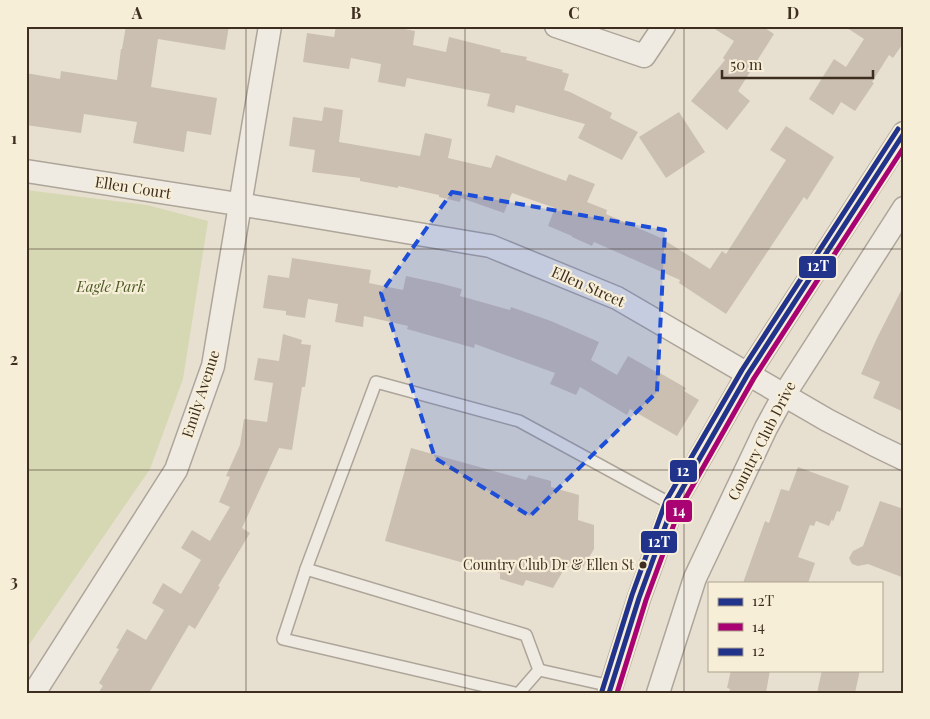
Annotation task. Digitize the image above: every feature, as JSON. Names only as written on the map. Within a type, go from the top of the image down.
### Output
[{"type":"street","name":"Emily Avenue","points":[[34,693],[176,470],[213,366],[270,26]]},
{"type":"street","points":[[556,26],[644,56],[664,26]]},
{"type":"street","points":[[610,690],[639,598],[673,505],[748,374],[904,133]]},
{"type":"street","name":"Ellen Court","points":[[26,172],[241,205]]},
{"type":"street","name":"Ellen Street","points":[[241,205],[490,246],[617,298],[827,420],[904,459]]},
{"type":"street","name":"Country Club Drive","points":[[658,693],[695,578],[766,428],[784,395],[904,208]]},
{"type":"lane","points":[[515,693],[283,639],[306,569],[376,382],[520,421],[673,505]]},
{"type":"lane","points":[[306,569],[526,635],[539,670]]},
{"type":"lane","points":[[539,670],[610,690]]},
{"type":"lane","points":[[519,693],[539,670]]},
{"type":"highlighted area","points":[[452,192],[665,230],[657,392],[530,516],[435,458],[381,293]]},
{"type":"green space","name":"Eagle Park","points":[[26,190],[147,205],[208,221],[183,379],[150,469],[26,649]]},
{"type":"building","points":[[126,26],[229,26],[225,50],[158,39],[151,87],[217,98],[211,135],[187,131],[184,152],[133,143],[137,122],[84,114],[81,133],[26,125],[26,73],[60,79],[61,71],[117,80]]},
{"type":"building","points":[[336,26],[389,26],[415,31],[413,45],[446,52],[449,37],[501,50],[500,52],[527,57],[526,60],[563,70],[562,72],[569,74],[564,90],[612,113],[610,118],[638,132],[622,160],[578,138],[585,124],[516,105],[514,113],[487,106],[490,94],[407,78],[405,87],[378,82],[381,64],[351,58],[349,69],[303,62],[307,33],[334,37]]},
{"type":"building","points":[[710,26],[762,26],[774,34],[738,91],[750,101],[727,130],[691,101],[725,60],[723,58],[734,41]]},
{"type":"building","points":[[844,26],[904,26],[904,42],[893,58],[889,55],[872,82],[874,83],[855,111],[841,102],[833,115],[809,99],[834,59],[846,67],[864,39]]},
{"type":"building","points":[[324,107],[343,110],[339,142],[420,156],[425,133],[452,139],[448,158],[491,168],[496,155],[566,181],[569,174],[595,184],[587,202],[607,210],[606,214],[661,238],[710,269],[722,251],[726,254],[786,160],[770,150],[786,126],[834,157],[807,200],[804,197],[726,314],[679,283],[680,280],[594,242],[592,246],[548,226],[555,208],[512,193],[504,213],[461,198],[460,202],[439,197],[439,195],[398,186],[398,188],[360,181],[360,178],[312,172],[315,150],[289,146],[293,117],[322,121]]},
{"type":"building","points":[[679,112],[705,152],[666,178],[639,137]]},
{"type":"building","points":[[292,258],[371,270],[369,283],[403,290],[406,276],[462,289],[460,296],[510,310],[511,307],[551,321],[599,342],[591,360],[617,375],[628,356],[686,388],[684,391],[699,400],[677,436],[630,409],[627,415],[580,387],[576,395],[550,384],[555,373],[475,344],[474,348],[407,329],[408,326],[364,316],[363,327],[335,322],[338,304],[308,299],[305,318],[286,315],[286,311],[263,308],[268,275],[289,278]]},
{"type":"building","points":[[904,285],[904,412],[873,398],[880,382],[861,374]]},
{"type":"building","points":[[283,334],[302,340],[301,344],[311,345],[305,387],[302,387],[292,450],[279,448],[242,528],[250,533],[195,629],[189,625],[149,693],[98,693],[103,686],[99,683],[119,649],[116,648],[127,629],[146,640],[164,610],[152,603],[163,583],[181,594],[201,560],[181,548],[192,530],[210,541],[230,507],[219,502],[230,477],[226,476],[240,445],[244,419],[267,422],[273,383],[254,380],[258,358],[279,361]]},
{"type":"building","points":[[411,448],[526,480],[529,475],[551,481],[551,487],[579,495],[578,520],[594,525],[594,549],[581,571],[566,566],[553,588],[526,580],[523,586],[500,579],[500,573],[385,541]]},
{"type":"building","points":[[798,467],[849,486],[840,512],[837,511],[833,522],[832,519],[829,526],[816,521],[814,526],[810,525],[798,557],[815,563],[808,582],[743,582],[765,521],[769,523],[781,489],[789,491]]},
{"type":"building","points":[[880,501],[904,509],[904,578],[868,564],[858,566],[852,564],[849,558],[853,551],[863,546]]},
{"type":"building","points":[[731,672],[770,672],[766,693],[729,693],[730,689],[727,688]]},
{"type":"building","points":[[822,672],[860,672],[855,693],[817,693]]},
{"type":"transit line","name":"12","points":[[602,691],[632,595],[666,501],[742,370],[898,129]]},
{"type":"transit line","name":"12T","points":[[609,693],[639,598],[673,505],[748,374],[904,133]]},
{"type":"transit line","name":"14","points":[[617,693],[646,600],[680,508],[754,378],[904,147]]},
{"type":"place","name":"Country Club Dr & Ellen St","points":[[643,565]]}]
